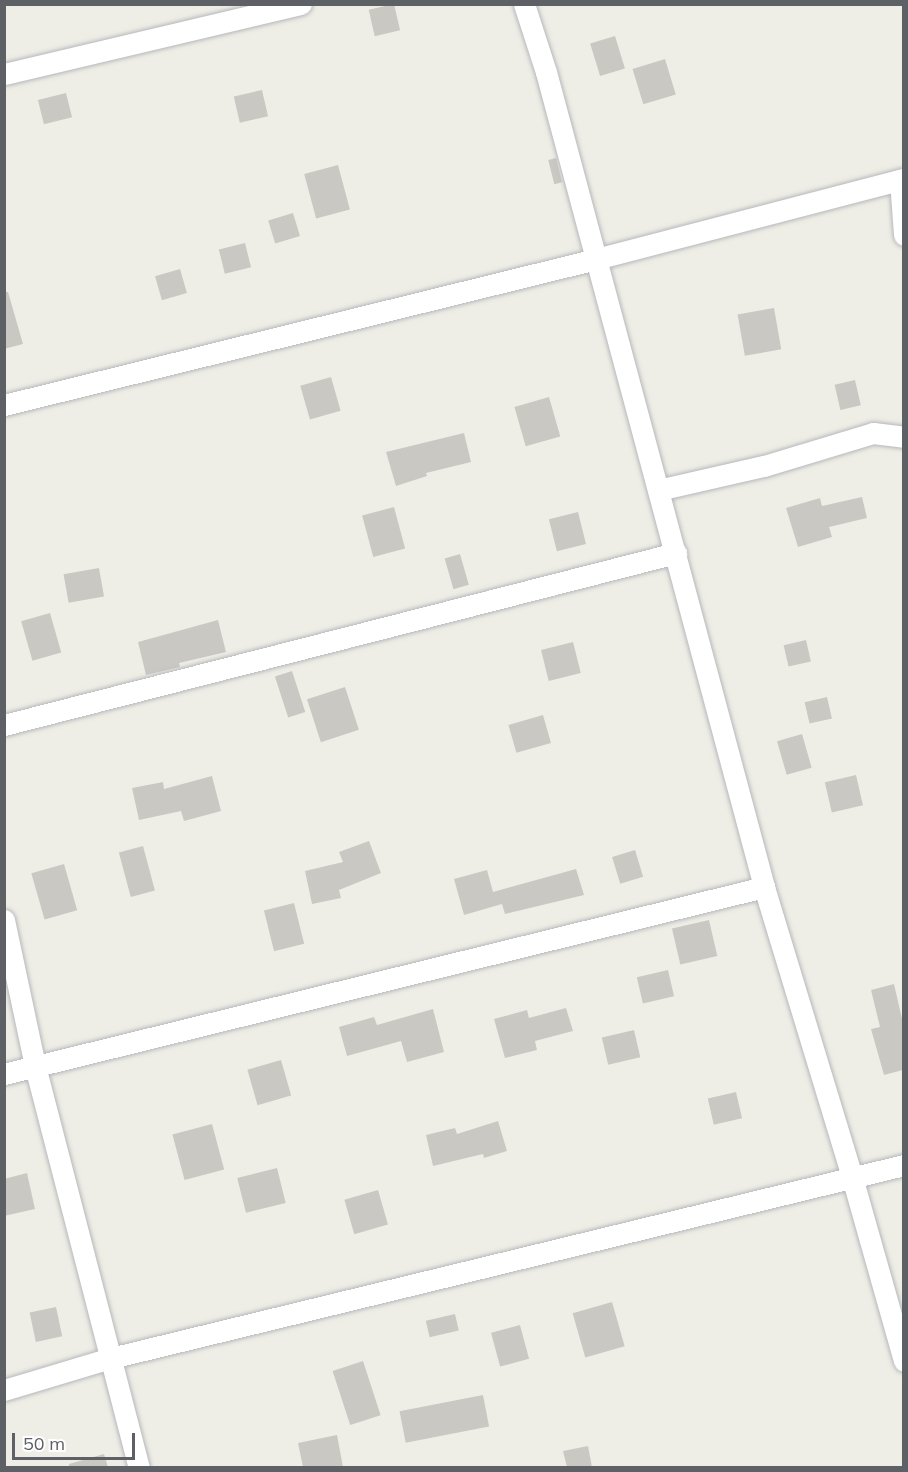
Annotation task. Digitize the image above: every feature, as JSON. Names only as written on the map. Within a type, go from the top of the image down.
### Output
[{"type":"street","points":[[4,74],[301,4]]},
{"type":"street","points":[[524,4],[546,72],[764,887],[852,1177],[903,1360]]},
{"type":"street","points":[[4,405],[596,259],[902,179],[903,235]]},
{"type":"street","points":[[658,490],[764,466],[873,434],[903,437]]},
{"type":"street","points":[[4,725],[676,553]]},
{"type":"street","points":[[4,1074],[764,887]]},
{"type":"street","points":[[4,920],[35,1066],[139,1467]]},
{"type":"street","points":[[4,1390],[111,1358],[903,1165]]},
{"type":"building","points":[[394,4],[400,30],[375,36],[369,10]]},
{"type":"building","points":[[615,36],[625,69],[600,76],[590,44]]},
{"type":"building","points":[[665,59],[676,94],[643,104],[632,69]]},
{"type":"building","points":[[262,90],[268,116],[240,123],[234,97]]},
{"type":"building","points":[[66,93],[72,117],[44,124],[38,100]]},
{"type":"building","points":[[556,158],[562,182],[554,184],[548,160]]},
{"type":"building","points":[[338,165],[350,209],[316,218],[304,174]]},
{"type":"building","points":[[293,213],[300,236],[275,244],[268,221]]},
{"type":"building","points":[[245,243],[251,267],[225,274],[219,250]]},
{"type":"building","points":[[180,269],[187,293],[162,300],[155,276]]},
{"type":"building","points":[[4,292],[8,292],[23,344],[4,349]]},
{"type":"building","points":[[774,308],[781,349],[745,356],[738,314]]},
{"type":"building","points":[[331,377],[341,411],[310,419],[300,386]]},
{"type":"building","points":[[855,380],[861,405],[840,410],[835,385]]},
{"type":"building","points":[[549,397],[560,436],[526,446],[514,407]]},
{"type":"building","points":[[464,433],[471,462],[426,473],[427,476],[396,486],[386,452]]},
{"type":"building","points":[[862,497],[867,518],[829,527],[832,537],[798,547],[786,508],[820,498],[822,506]]},
{"type":"building","points":[[394,507],[405,549],[373,557],[362,516]]},
{"type":"building","points":[[578,512],[586,544],[557,551],[549,519]]},
{"type":"building","points":[[460,554],[469,585],[453,589],[445,558]]},
{"type":"building","points":[[99,568],[104,597],[69,603],[64,574]]},
{"type":"building","points":[[50,613],[61,652],[32,661],[21,621]]},
{"type":"building","points":[[218,620],[226,652],[179,663],[180,667],[146,675],[138,642]]},
{"type":"building","points":[[806,640],[811,661],[789,667],[784,645]]},
{"type":"building","points":[[573,642],[581,673],[549,681],[541,650]]},
{"type":"building","points":[[292,671],[305,712],[288,717],[275,677]]},
{"type":"building","points":[[345,687],[359,730],[321,742],[307,699]]},
{"type":"building","points":[[827,697],[832,718],[810,724],[805,702]]},
{"type":"building","points":[[543,715],[551,743],[516,753],[508,725]]},
{"type":"building","points":[[802,734],[812,768],[787,775],[777,741]]},
{"type":"building","points":[[856,775],[863,805],[832,812],[825,782]]},
{"type":"building","points":[[212,776],[221,811],[184,821],[181,811],[139,820],[132,788],[163,782],[164,789]]},
{"type":"building","points":[[369,841],[381,873],[339,890],[341,898],[312,904],[305,871],[343,862],[339,852]]},
{"type":"building","points":[[143,846],[155,890],[131,897],[119,852]]},
{"type":"building","points":[[635,850],[643,877],[620,884],[612,857]]},
{"type":"building","points":[[64,864],[77,910],[45,920],[31,873]]},
{"type":"building","points":[[576,869],[584,895],[505,914],[502,904],[464,915],[454,879],[487,870],[493,892]]},
{"type":"building","points":[[294,903],[304,944],[274,951],[264,910]]},
{"type":"building","points":[[709,920],[717,956],[680,965],[672,929]]},
{"type":"building","points":[[668,970],[674,996],[643,1004],[637,977]]},
{"type":"building","points":[[894,984],[903,1023],[903,1070],[884,1075],[871,1029],[880,1027],[871,990]]},
{"type":"building","points":[[566,1008],[573,1031],[535,1041],[537,1050],[505,1058],[494,1019],[527,1010],[529,1018]]},
{"type":"building","points":[[433,1009],[444,1052],[407,1062],[401,1041],[347,1056],[339,1027],[374,1017],[377,1025]]},
{"type":"building","points":[[634,1030],[640,1057],[608,1065],[602,1037]]},
{"type":"building","points":[[281,1060],[291,1096],[258,1105],[247,1070]]},
{"type":"building","points":[[736,1092],[742,1118],[714,1125],[708,1099]]},
{"type":"building","points":[[498,1121],[507,1151],[484,1158],[483,1154],[433,1166],[426,1135],[455,1128],[457,1134]]},
{"type":"building","points":[[212,1124],[224,1169],[185,1180],[172,1135]]},
{"type":"building","points":[[277,1168],[286,1203],[246,1213],[237,1178]]},
{"type":"building","points":[[27,1173],[35,1209],[4,1216],[4,1179]]},
{"type":"building","points":[[378,1190],[388,1225],[354,1234],[344,1200]]},
{"type":"building","points":[[612,1302],[625,1346],[585,1358],[573,1313]]},
{"type":"building","points":[[56,1307],[62,1336],[36,1342],[30,1313]]},
{"type":"building","points":[[455,1314],[459,1331],[430,1337],[426,1321]]},
{"type":"building","points":[[520,1325],[529,1359],[500,1367],[491,1333]]},
{"type":"building","points":[[363,1361],[381,1415],[350,1425],[333,1371]]},
{"type":"building","points":[[483,1395],[489,1426],[406,1443],[400,1411]]},
{"type":"building","points":[[337,1435],[343,1467],[303,1467],[298,1443]]},
{"type":"building","points":[[588,1446],[592,1467],[567,1467],[563,1451]]},
{"type":"building","points":[[104,1454],[108,1467],[69,1467],[69,1464]]}]
